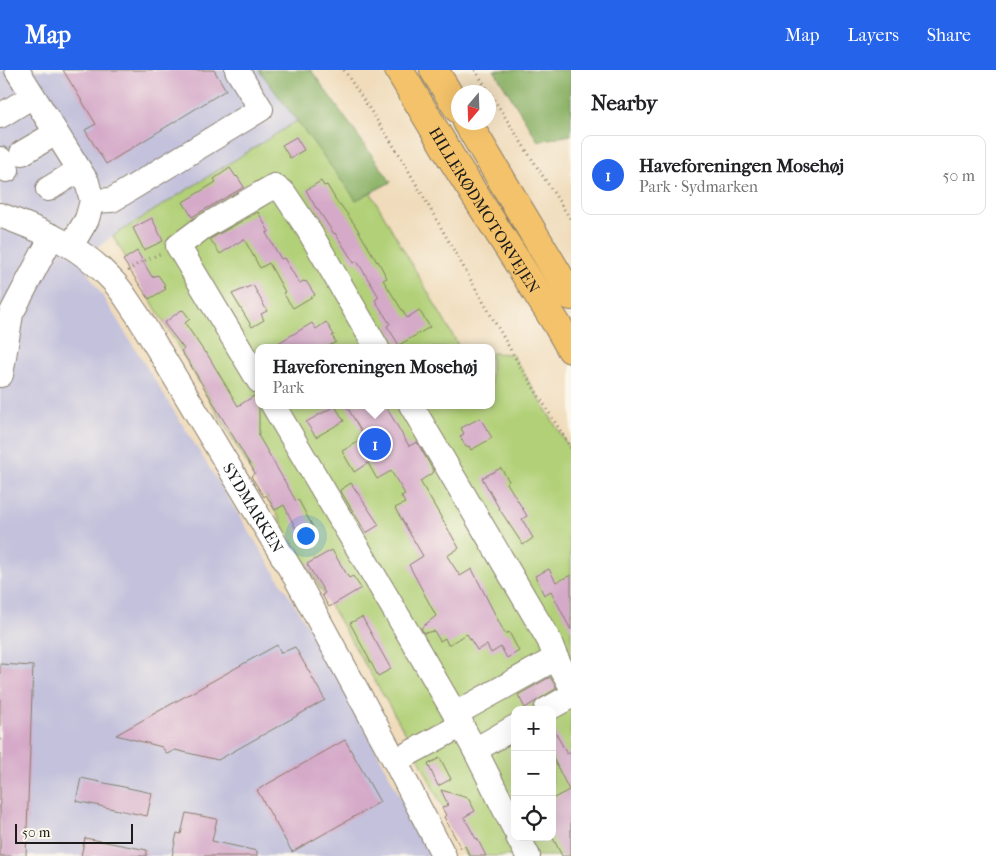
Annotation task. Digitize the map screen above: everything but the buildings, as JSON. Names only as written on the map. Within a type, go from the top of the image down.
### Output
[{"type":"highway","name":"HILLERØDMOTORVEJEN","points":[[399,70],[452,159],[571,349]]},
{"type":"highway","name":"HILLERØDMOTORVEJEN","points":[[434,70],[451,98]]},
{"type":"highway","name":"HILLERØDMOTORVEJEN","points":[[472,130],[571,296]]},
{"type":"street","points":[[0,375],[11,314],[62,241],[87,218],[92,201],[87,182],[16,70]]},
{"type":"street","points":[[92,201],[112,200],[261,109],[237,70]]},
{"type":"street","points":[[0,116],[33,96]]},
{"type":"street","points":[[10,161],[56,133]]},
{"type":"street","points":[[48,188],[79,170]]},
{"type":"street","points":[[255,374],[178,246],[202,228],[274,186],[284,193],[308,229],[376,344]]},
{"type":"street","name":"SYDMARKEN","points":[[0,216],[37,228],[62,241],[94,262],[113,281],[137,314],[297,580],[444,856]]},
{"type":"street","points":[[275,409],[458,719],[511,822]]},
{"type":"street","points":[[413,409],[548,640],[571,686]]},
{"type":"street","points":[[395,761],[556,658]]},
{"type":"street","points":[[553,706],[571,696]]},
{"type":"street","points":[[475,750],[511,730]]},
{"type":"street","points":[[520,841],[528,856]]},
{"type":"path","points":[[344,70],[399,154],[517,360],[571,448]]},
{"type":"path","points":[[475,70],[571,220]]},
{"type":"path","points":[[113,281],[139,263],[178,246]]},
{"type":"shaded area","points":[[0,70],[299,70],[321,106],[113,236],[80,260],[331,663],[431,856],[0,856]]},
{"type":"green space","points":[[259,70],[311,70],[391,182],[356,200]]},
{"type":"green space","points":[[494,70],[571,70],[571,135],[538,141]]},
{"type":"green space","points":[[321,106],[458,344],[255,344],[255,409],[495,409],[495,353],[512,354],[571,451],[571,534],[568,537],[571,543],[571,856],[466,856],[413,746],[113,236]]},
{"type":"place","name":"Haveforeningen Mosehøj","points":[[375,444]]}]
